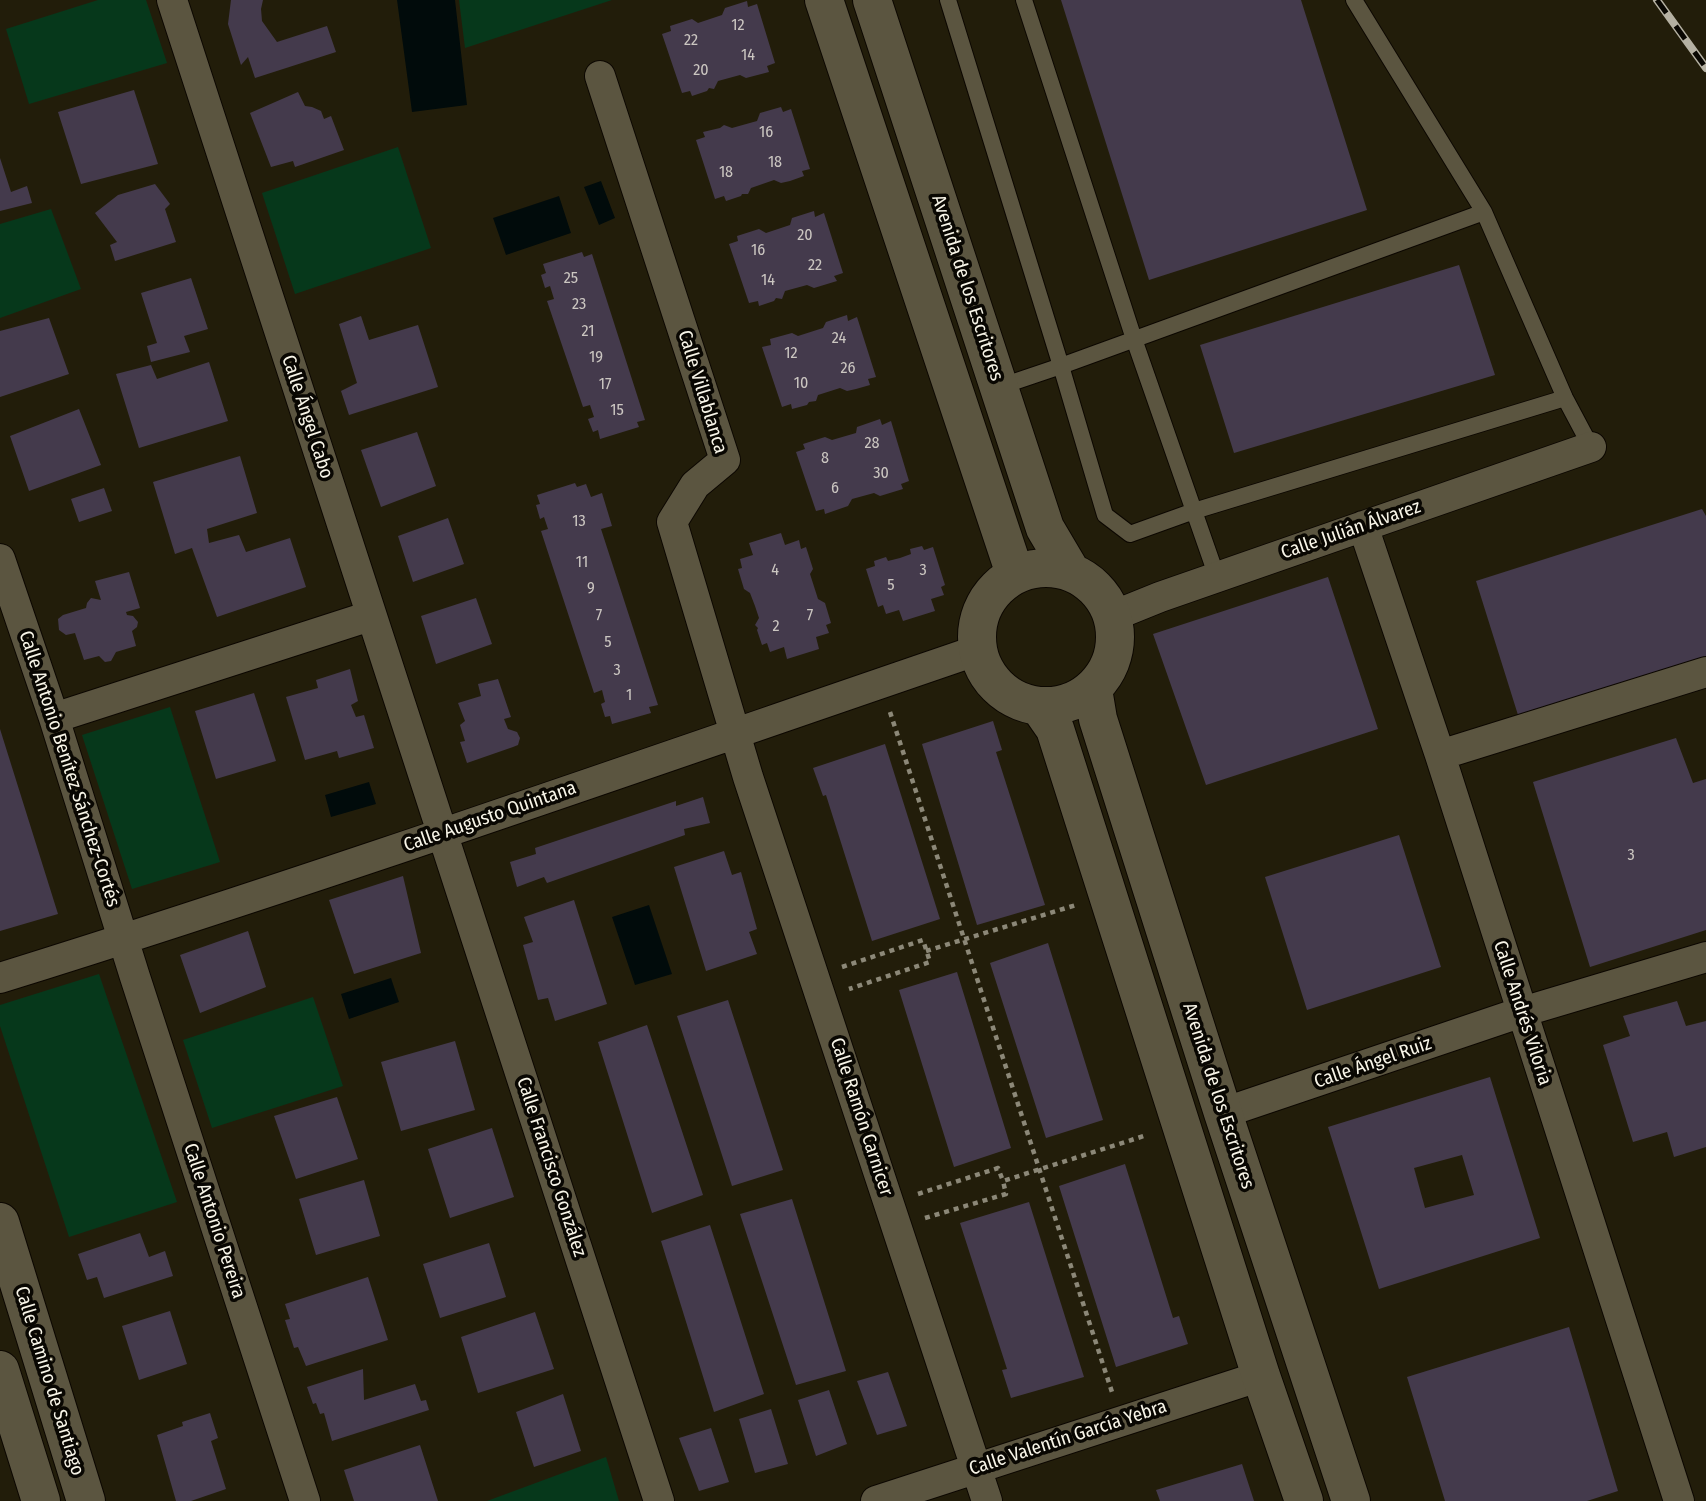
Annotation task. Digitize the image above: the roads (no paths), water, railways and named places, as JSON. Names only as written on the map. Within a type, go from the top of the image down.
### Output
[{"type":"street","name":"Calle Ángel Cabo","points":[[172,0],[443,834]]},
{"type":"street","points":[[824,0],[1015,575]]},
{"type":"street","name":"Avenida de los Escritores","points":[[872,0],[1045,528],[1071,572]]},
{"type":"street","name":"Calle Villablanca","points":[[600,76],[725,460],[695,485],[672,522],[734,733]]},
{"type":"street","name":"Calle Julián Álvarez","points":[[1112,616],[1591,447]]},
{"type":"street","name":"Calle Andrés Viloria","points":[[1363,526],[1440,755],[1679,1501]]},
{"type":"street","name":"Calle Antonio Benítez Sánchez-Cortés","points":[[0,559],[54,718],[124,940]]},
{"type":"street","points":[[1043,567],[1071,572],[1097,589],[1112,616],[1116,642],[1109,667],[1093,688],[1068,703],[1039,706],[1011,697],[990,677],[978,650],[977,628],[984,606],[997,588],[1015,575],[1043,567]]},
{"type":"street","points":[[54,718],[370,615]]},
{"type":"street","name":"Calle Augusto Quintana","points":[[0,978],[124,940],[443,834],[978,650]]},
{"type":"street","points":[[1440,755],[1706,672]]},
{"type":"street","name":"Avenida de los Escritores","points":[[1093,688],[1098,719],[1223,1113],[1351,1501]]},
{"type":"street","points":[[1039,706],[1055,729],[1304,1501]]},
{"type":"street","name":"Calle Ramón Carnicer","points":[[734,733],[987,1501]]},
{"type":"street","name":"Calle Francisco González","points":[[443,834],[659,1501]]},
{"type":"street","name":"Calle Antonio Pereira","points":[[124,940],[305,1501]]},
{"type":"street","name":"Calle Ángel Ruiz","points":[[1223,1113],[1522,1012],[1706,957]]},
{"type":"street","name":"Calle Camino de Santiago","points":[[0,1222],[86,1501]]},
{"type":"street","points":[[0,1370],[41,1501]]},
{"type":"street","name":"Calle Valentín García Yebra","points":[[876,1501],[1262,1376]]},
{"type":"lane","points":[[948,0],[1105,515],[1130,534],[1194,511],[1564,398]]},
{"type":"lane","points":[[1024,0],[1134,339],[1217,577]]},
{"type":"lane","points":[[1354,0],[1484,212],[1564,398],[1591,447]]},
{"type":"lane","points":[[999,387],[1484,212]]},
{"type":"railway","points":[[1657,0],[1706,68]]}]
